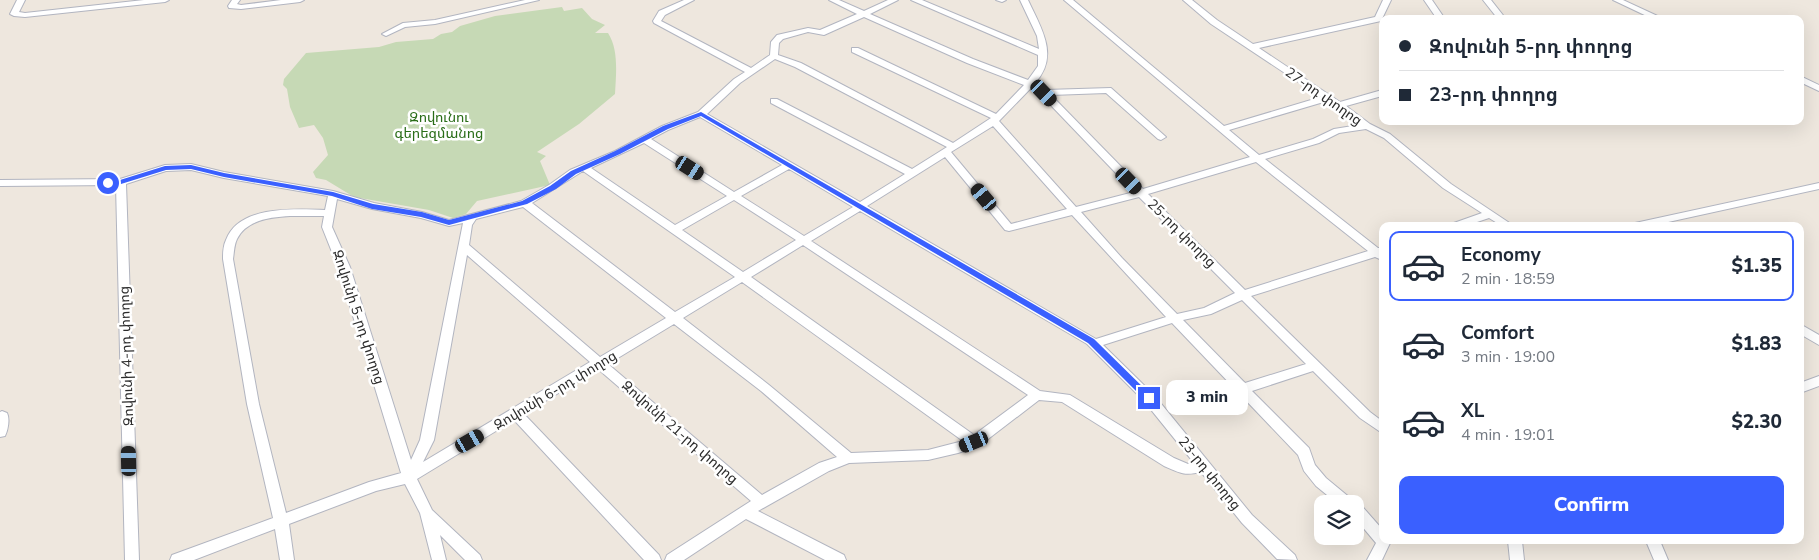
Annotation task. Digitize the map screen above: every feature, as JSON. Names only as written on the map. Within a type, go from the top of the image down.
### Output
[{"type":"street","points":[[21,0],[14,14],[25,15],[164,0]]},
{"type":"street","points":[[236,0],[232,6],[241,7],[300,0]]},
{"type":"street","points":[[386,34],[402,25],[435,22],[535,0]]},
{"type":"street","points":[[690,0],[662,12],[657,21],[750,72]]},
{"type":"street","name":"25-րդ փողոց","points":[[833,0],[970,62],[1030,84],[1044,93],[1142,193],[1365,414],[1379,426]]},
{"type":"street","points":[[0,183],[121,182],[165,168],[191,167],[224,175],[333,194],[372,206],[449,222],[471,218],[525,203],[584,168],[665,128],[701,114],[727,89],[774,56],[776,42],[780,37],[808,30],[821,33],[894,0]]},
{"type":"street","points":[[915,0],[1043,54],[1041,36],[1024,0]]},
{"type":"street","points":[[1068,0],[1258,159],[1379,251]]},
{"type":"street","name":"27-րդ փողոց","points":[[1187,0],[1214,22],[1339,105],[1367,126],[1387,136],[1447,186],[1503,222]]},
{"type":"street","points":[[1380,15],[1388,0]]},
{"type":"street","points":[[1428,0],[1438,15]]},
{"type":"street","points":[[1487,0],[1499,15]]},
{"type":"street","points":[[1617,0],[1651,15]]},
{"type":"street","points":[[1253,47],[1378,19],[1379,17]]},
{"type":"street","points":[[855,50],[996,120],[1075,212],[1304,452],[1309,467],[1321,482],[1338,495]]},
{"type":"street","name":"Զովունի 6-րդ փողոց","points":[[177,560],[374,486],[409,476],[516,414],[913,174],[996,120],[1038,75],[1042,66],[1043,54]]},
{"type":"street","points":[[774,56],[798,65],[950,149],[1010,228],[1075,212],[1258,159],[1316,141],[1337,131],[1367,126]]},
{"type":"street","points":[[1804,82],[1819,88]]},
{"type":"street","points":[[1044,93],[1108,90],[1160,137]]},
{"type":"street","points":[[1339,105],[1379,94]]},
{"type":"street","points":[[1222,129],[1327,98]]},
{"type":"street","points":[[774,100],[913,174]]},
{"type":"street","name":"23-րդ փողոց","points":[[701,114],[1094,344],[1149,398],[1247,519],[1290,560]]},
{"type":"street","points":[[644,139],[803,240],[1037,395],[1066,398],[1169,462],[1187,470],[1205,466]]},
{"type":"street","points":[[674,230],[720,202],[735,197],[789,165]]},
{"type":"street","points":[[584,168],[743,277],[974,442]]},
{"type":"street","name":"Զովունի 4-րդ փողոց","points":[[121,182],[132,560]]},
{"type":"street","points":[[1665,222],[1819,186]]},
{"type":"street","name":"Զովունի 5-րդ փողոց","points":[[333,194],[328,213],[327,227],[344,268],[409,476],[427,513],[440,560]]},
{"type":"street","points":[[525,203],[764,388],[848,458]]},
{"type":"street","points":[[287,560],[281,520],[253,404],[228,259],[233,236],[249,221],[283,214],[328,213]]},
{"type":"street","points":[[1466,222],[1491,214]]},
{"type":"street","points":[[409,476],[427,440],[466,225],[471,218]]},
{"type":"street","name":"Զովունի 21-րդ փողոց","points":[[463,246],[761,502]]},
{"type":"street","points":[[1094,344],[1175,318],[1206,311],[1244,294],[1379,254]]},
{"type":"street","points":[[1804,331],[1819,341]]},
{"type":"street","points":[[1243,389],[1316,365]]},
{"type":"street","points":[[1804,387],[1819,381]]},
{"type":"street","points":[[672,560],[761,502],[824,467],[848,458],[928,455],[958,448],[974,442],[1037,395]]},
{"type":"street","points":[[516,414],[654,560]]},
{"type":"street","points":[[0,432],[2,416]]},
{"type":"street","points":[[746,512],[839,560]]},
{"type":"street","points":[[427,513],[475,560]]},
{"type":"street","points":[[1364,518],[1379,535]]},
{"type":"street","points":[[1374,560],[1382,544]]},
{"type":"street","points":[[1515,544],[1517,560]]},
{"type":"street","points":[[1654,544],[1661,560]]},
{"type":"green space","name":"Զովունու գերեզմանոց","points":[[562,7],[564,11],[582,8],[592,19],[605,25],[595,33],[608,33],[614,47],[616,62],[615,94],[579,124],[537,152],[546,156],[540,161],[550,185],[477,201],[466,214],[453,218],[429,210],[354,197],[326,180],[316,178],[313,172],[328,155],[323,138],[314,125],[299,128],[290,107],[287,89],[283,85],[284,79],[306,53],[379,47],[396,42],[433,39],[441,34],[452,32],[460,26],[495,16]]},
{"type":"route","points":[[108,183],[121,182],[165,168],[191,167],[224,175],[333,194],[372,206],[449,222],[525,203],[553,187],[573,172],[618,153],[665,128],[701,114],[1091,341],[1149,398]]}]
